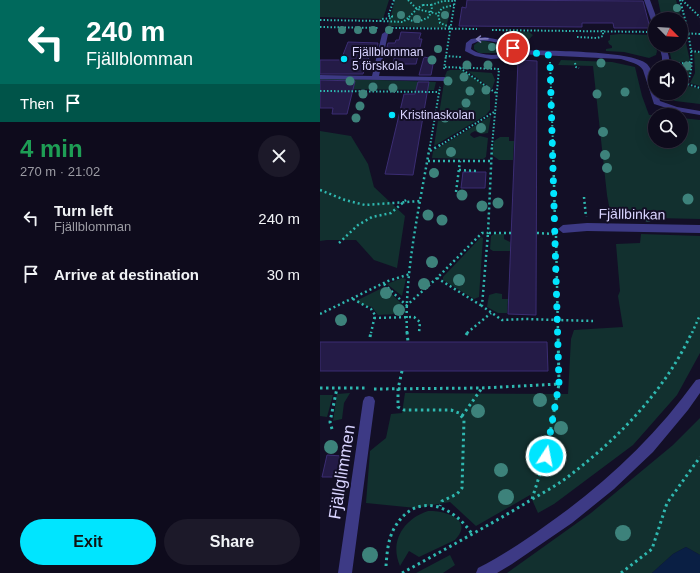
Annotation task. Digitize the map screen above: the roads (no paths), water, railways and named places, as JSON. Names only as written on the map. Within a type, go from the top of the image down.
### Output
[{"type":"street","points":[[647,0],[651,12]]},
{"type":"street","points":[[375,77],[384,30]]},
{"type":"street","points":[[517,52],[513,48],[502,43],[484,38],[473,40],[469,43],[467,50],[477,55],[502,56],[517,52],[622,57],[638,62],[648,68]]},
{"type":"street","points":[[320,76],[442,79]]},
{"type":"street","points":[[657,100],[657,102],[676,109],[700,112]]},
{"type":"street","name":"Fjällbinkan","points":[[559,232],[587,227],[700,229]]},
{"type":"street","points":[[483,573],[519,552],[566,520],[600,494],[640,458],[661,435],[700,384]]},
{"type":"street","name":"Fjällglimmen","points":[[344,573],[369,401]]},
{"type":"water","points":[[686,547],[700,555],[700,573],[652,573],[673,554]]},
{"type":"place","name":"Fjällblomman 5 förskola","points":[[344,59]]},
{"type":"place","name":"Kristinaskolan","points":[[392,115]]}]
